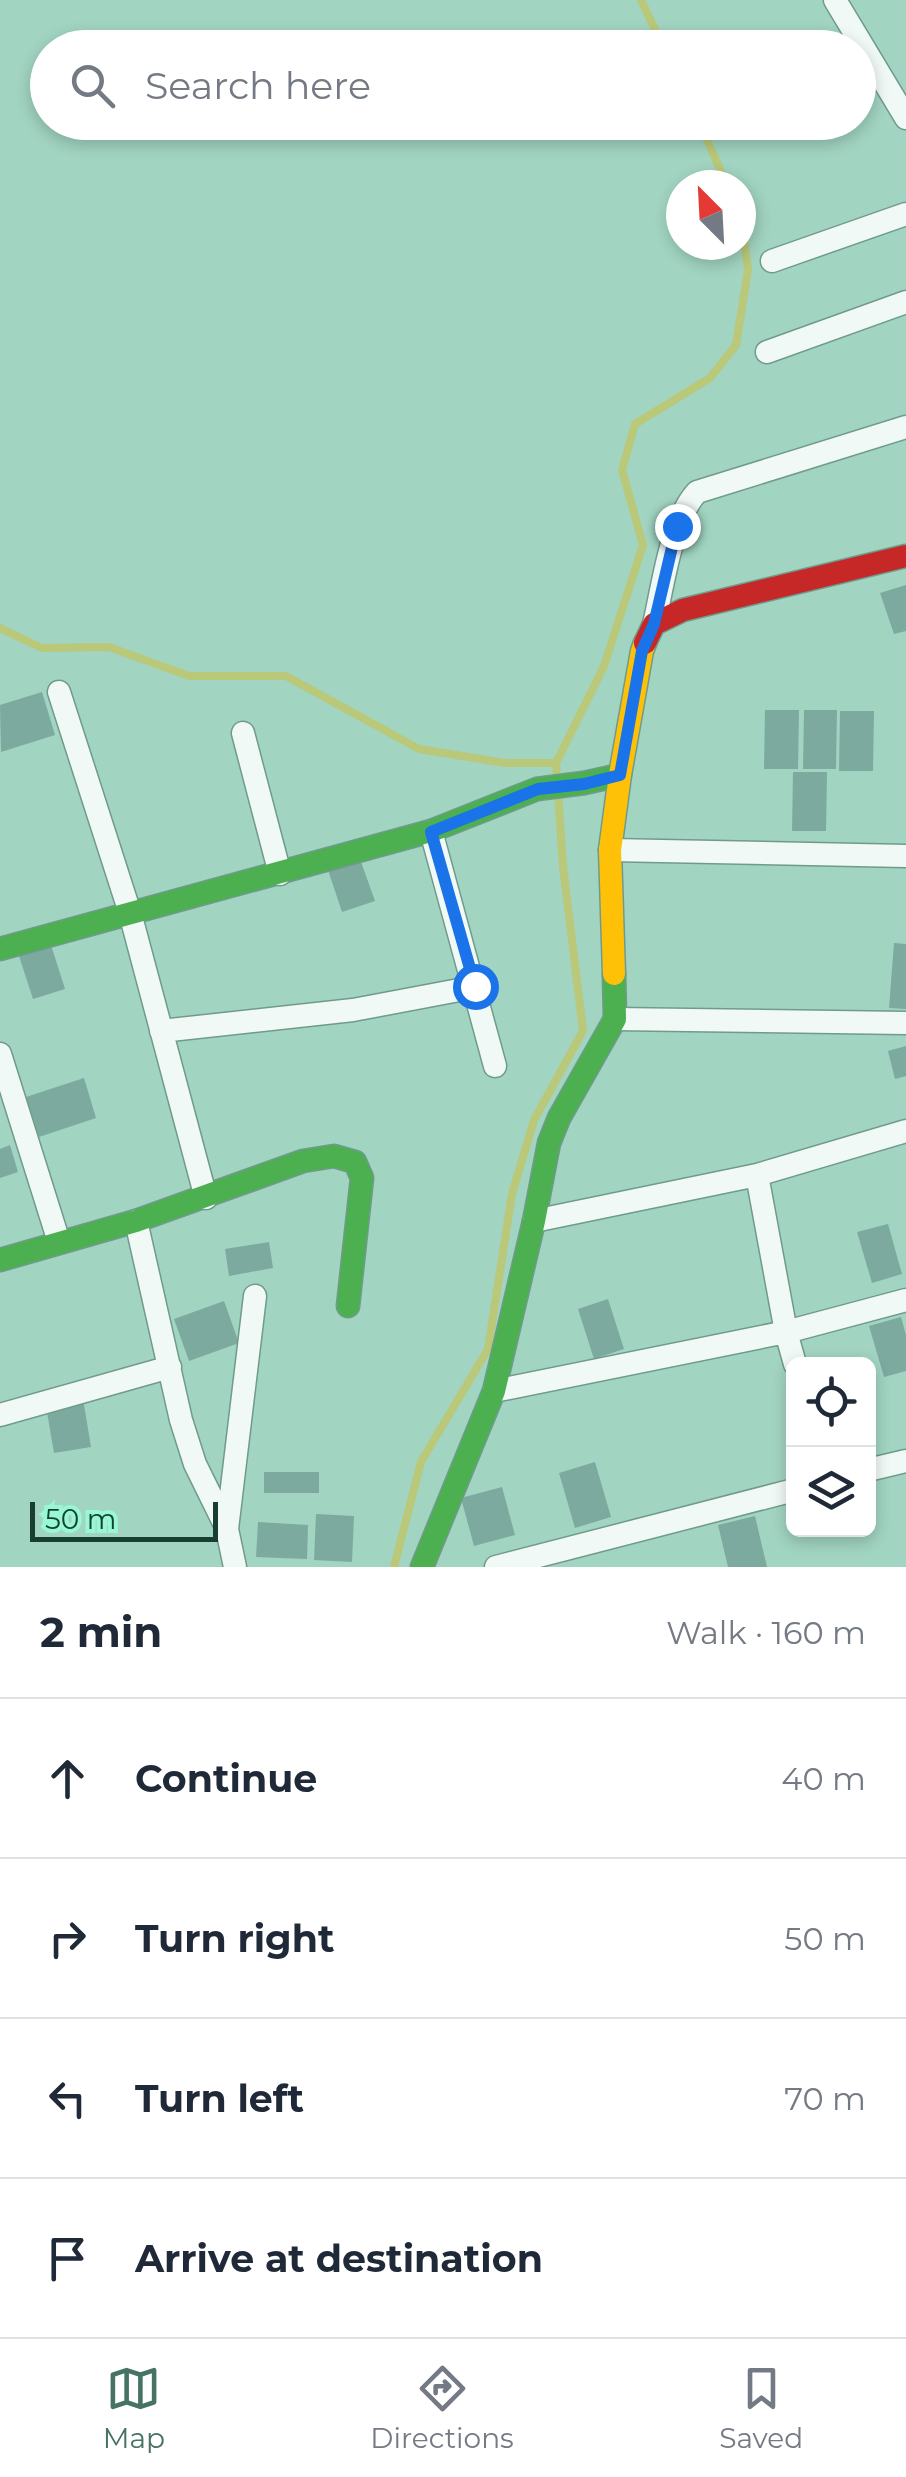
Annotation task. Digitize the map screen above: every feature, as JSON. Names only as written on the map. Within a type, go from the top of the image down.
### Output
[{"type":"street","points":[[835,0],[848,30]]},
{"type":"street","points":[[876,70],[906,118]]},
{"type":"street","points":[[772,261],[906,214]]},
{"type":"street","points":[[767,352],[906,302]]},
{"type":"street","points":[[422,1567],[494,1391],[550,1143],[559,1118],[615,1019],[610,850],[620,775],[642,651],[654,624],[686,502],[696,492],[906,427]]},
{"type":"street","points":[[654,624],[684,610],[906,556]]},
{"type":"street","points":[[59,692],[130,913],[206,1198]]},
{"type":"street","points":[[243,733],[280,874]]},
{"type":"street","points":[[0,949],[431,832],[538,789],[620,775]]},
{"type":"street","points":[[431,832],[495,1066]]},
{"type":"street","points":[[610,850],[906,856]]},
{"type":"street","points":[[162,1030],[354,1010],[475,986]]},
{"type":"street","points":[[615,1019],[906,1023]]},
{"type":"street","points":[[0,1054],[58,1242]]},
{"type":"street","points":[[534,1221],[757,1176],[906,1130]]},
{"type":"street","points":[[0,1260],[136,1221],[303,1162],[334,1156],[356,1162],[362,1178],[348,1306]]},
{"type":"street","points":[[757,1176],[792,1357]]},
{"type":"street","points":[[136,1221],[180,1420],[195,1464],[227,1529],[236,1567]]},
{"type":"street","points":[[227,1529],[255,1296]]},
{"type":"street","points":[[494,1391],[786,1332],[906,1300]]},
{"type":"street","points":[[0,1415],[170,1366]]},
{"type":"street","points":[[876,1468],[906,1461]]},
{"type":"street","points":[[496,1567],[786,1492]]},
{"type":"building","points":[[906,585],[906,631],[894,634],[880,593]]},
{"type":"building","points":[[42,692],[55,735],[1,752],[0,705]]},
{"type":"building","points":[[765,710],[799,710],[798,769],[764,769]]},
{"type":"building","points":[[804,710],[837,710],[836,769],[803,769]]},
{"type":"building","points":[[840,711],[874,711],[873,771],[839,771]]},
{"type":"building","points":[[793,772],[827,772],[826,831],[792,831]]},
{"type":"building","points":[[360,859],[375,901],[342,912],[328,870]]},
{"type":"building","points":[[894,943],[906,944],[906,1009],[889,1008]]},
{"type":"building","points":[[51,945],[65,989],[33,999],[19,956]]},
{"type":"building","points":[[906,1046],[906,1076],[895,1079],[888,1051]]},
{"type":"building","points":[[84,1078],[96,1118],[39,1137],[26,1097]]},
{"type":"building","points":[[10,1145],[18,1172],[0,1178],[0,1149]]},
{"type":"building","points":[[888,1224],[902,1274],[872,1283],[857,1232]]},
{"type":"building","points":[[269,1242],[273,1268],[229,1276],[225,1249]]},
{"type":"building","points":[[608,1299],[624,1349],[594,1359],[578,1309]]},
{"type":"building","points":[[224,1301],[239,1343],[189,1361],[174,1319]]},
{"type":"building","points":[[901,1317],[906,1335],[906,1371],[884,1377],[869,1326]]},
{"type":"building","points":[[83,1399],[91,1447],[54,1453],[46,1406]]},
{"type":"building","points":[[595,1462],[611,1517],[575,1528],[559,1473]]},
{"type":"building","points":[[264,1472],[319,1472],[319,1493],[264,1493]]},
{"type":"building","points":[[502,1487],[515,1535],[474,1546],[461,1498]]},
{"type":"building","points":[[316,1514],[354,1516],[352,1562],[314,1560]]},
{"type":"building","points":[[755,1516],[767,1567],[728,1567],[718,1525]]},
{"type":"building","points":[[258,1522],[308,1525],[307,1559],[256,1557]]},
{"type":"waterway","points":[[641,0],[655,30]]},
{"type":"waterway","points":[[707,140],[720,170]]},
{"type":"waterway","points":[[557,778],[556,763],[604,666],[643,545],[622,470],[635,424],[710,378],[736,345],[747,260]]},
{"type":"waterway","points":[[0,628],[42,648],[109,647],[189,676],[286,676],[419,749],[505,763],[556,763]]},
{"type":"waterway","points":[[394,1567],[421,1462],[488,1349],[512,1194],[534,1120],[583,1031],[558,792]]},
{"type":"traffic: fast","points":[[0,949],[431,831],[537,789],[620,775]]},
{"type":"traffic: fast","points":[[422,1567],[494,1391],[549,1143],[615,1019],[614,974]]},
{"type":"traffic: fast","points":[[0,1260],[136,1221],[303,1161],[334,1156],[355,1162],[362,1178],[348,1306]]},
{"type":"traffic: slow","points":[[614,974],[610,850],[645,643]]},
{"type":"traffic: jam","points":[[645,643],[654,624],[683,610],[906,556]]},
{"type":"route","points":[[475,986],[431,832],[538,789],[620,775],[642,651],[654,624],[677,526]]}]
